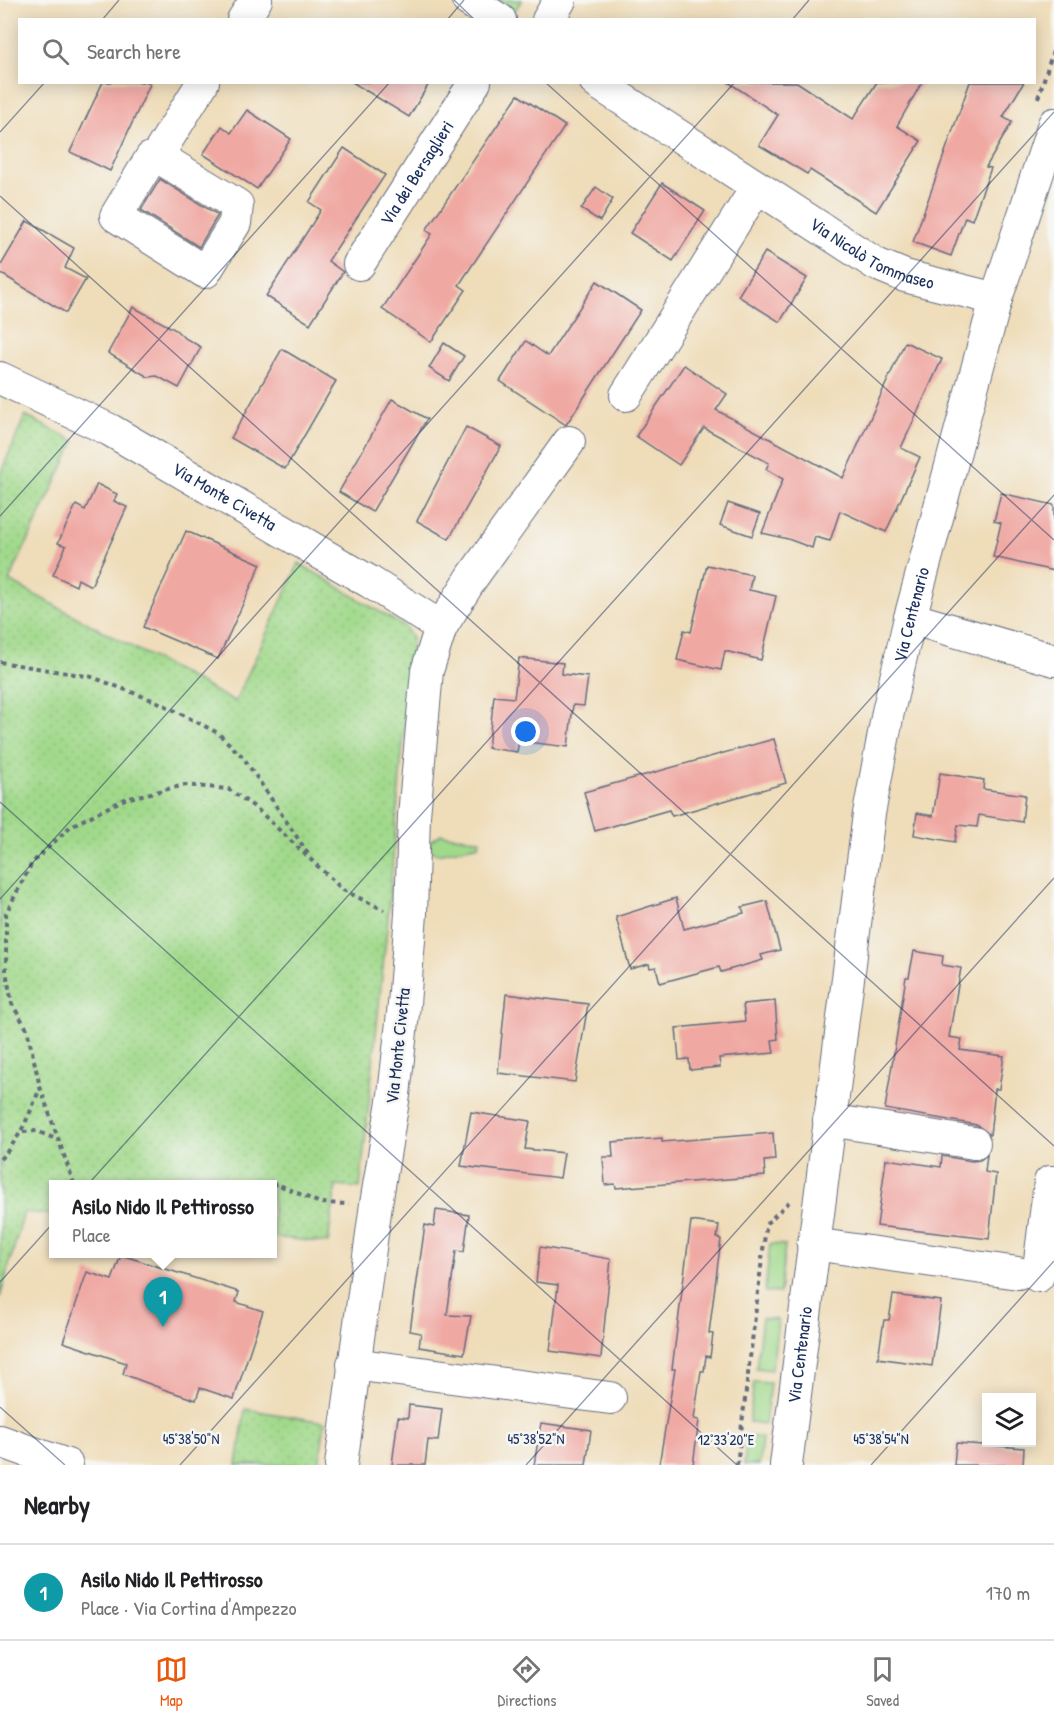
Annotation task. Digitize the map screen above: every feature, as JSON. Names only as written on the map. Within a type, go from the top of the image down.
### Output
[{"type":"street","points":[[244,18],[256,0]]},
{"type":"street","points":[[468,0],[497,18]]},
{"type":"street","points":[[549,18],[560,0]]},
{"type":"street","points":[[157,156],[202,84]]},
{"type":"street","name":"Via dei Bersaglieri","points":[[359,264],[474,84]]},
{"type":"street","name":"Via Nicolò Tommaseo","points":[[599,84],[876,264],[906,276],[996,299]]},
{"type":"street","name":"Via Centenario","points":[[786,1465],[869,814],[888,712],[910,618],[996,299],[1054,124]]},
{"type":"street","points":[[626,395],[757,187]]},
{"type":"street","name":"Via Monte Civetta","points":[[0,378],[110,430],[370,582],[441,627]]},
{"type":"street","name":"Via Monte Civetta","points":[[341,1465],[376,1204],[394,1095],[411,914],[414,816],[427,671],[441,627],[473,576],[569,442]]},
{"type":"street","points":[[910,618],[1054,660]]},
{"type":"street","points":[[829,1120],[974,1143]]},
{"type":"street","points":[[813,1244],[1028,1274],[1050,1182],[1054,1182]]},
{"type":"street","points":[[354,1364],[610,1398]]},
{"type":"street","points":[[0,1441],[68,1465]]},
{"type":"path","points":[[0,662],[92,677],[160,703],[218,733],[243,758],[313,860]]},
{"type":"path","points":[[72,1180],[40,1087],[27,1029],[12,1004],[6,971],[6,913],[32,863],[71,826],[125,799],[145,794],[185,785],[228,789],[256,808],[343,890],[379,909],[411,914]]},
{"type":"path","points":[[0,1159],[23,1132],[40,1087]]},
{"type":"path","points":[[23,1132],[37,1131],[58,1140]]},
{"type":"path","points":[[277,1184],[320,1203],[376,1204]]},
{"type":"green space","points":[[492,0],[522,0],[513,13]]},
{"type":"green space","points":[[25,416],[75,441],[9,581],[235,702],[299,563],[405,627],[412,638],[387,928],[360,1188],[336,1186],[328,1243],[277,1237],[277,1180],[49,1180],[49,1215],[24,1212],[0,1298],[0,475]]},
{"type":"green space","points":[[441,834],[480,840],[479,845],[437,854],[430,849],[430,841]]},
{"type":"green space","points":[[770,1244],[785,1245],[780,1293],[765,1292]]},
{"type":"green space","points":[[762,1318],[778,1320],[772,1370],[756,1368]]},
{"type":"green space","points":[[754,1382],[770,1383],[765,1424],[749,1422]]},
{"type":"green space","points":[[245,1409],[325,1422],[319,1465],[237,1465]]},
{"type":"green space","points":[[747,1436],[762,1438],[759,1465],[744,1465]]},
{"type":"building","points":[[102,84],[150,84],[110,171],[70,152]]},
{"type":"building","points":[[355,84],[429,84],[409,117]]},
{"type":"building","points":[[731,84],[800,84],[853,119],[876,84],[921,84],[897,126],[921,141],[876,212],[810,170],[807,174],[759,145],[778,115]]},
{"type":"building","points":[[969,84],[1023,84],[1003,117],[1012,122],[986,167],[991,168],[972,220],[965,217],[951,256],[913,242]]},
{"type":"building","points":[[518,95],[565,126],[459,285],[466,290],[431,342],[382,309],[432,234],[426,230]]},
{"type":"building","points":[[247,110],[291,139],[257,189],[203,154],[222,126],[231,133]]},
{"type":"building","points":[[344,148],[385,175],[328,261],[343,272],[310,324],[266,296],[321,210],[309,202]]},
{"type":"building","points":[[160,179],[218,215],[199,247],[141,210]]},
{"type":"building","points":[[662,183],[705,211],[673,261],[630,233]]},
{"type":"building","points":[[596,187],[613,199],[600,221],[581,209]]},
{"type":"building","points":[[27,221],[74,248],[65,268],[86,279],[66,313],[0,273],[0,267]]},
{"type":"building","points":[[765,252],[807,278],[780,322],[738,296]]},
{"type":"building","points":[[597,281],[641,310],[566,425],[500,381],[526,341],[548,356]]},
{"type":"building","points":[[133,307],[176,330],[183,337],[201,347],[179,388],[157,376],[148,377],[108,353]]},
{"type":"building","points":[[905,342],[942,359],[901,448],[920,457],[886,532],[840,511],[830,541],[815,537],[812,548],[762,533],[783,479],[766,469],[769,463],[704,428],[679,465],[636,436],[684,365],[727,394],[716,410],[843,478]]},
{"type":"building","points":[[444,343],[464,356],[449,381],[429,368]]},
{"type":"building","points":[[282,349],[336,381],[285,469],[231,438]]},
{"type":"building","points":[[392,399],[427,419],[372,512],[339,492]]},
{"type":"building","points":[[466,427],[501,446],[449,539],[417,521]]},
{"type":"building","points":[[97,484],[117,494],[114,501],[127,507],[91,586],[78,579],[76,586],[53,575],[66,546],[58,543],[76,505],[85,510]]},
{"type":"building","points":[[1001,493],[1054,505],[1054,571],[993,557],[1001,523],[994,521]]},
{"type":"building","points":[[728,503],[760,514],[752,536],[720,525]]},
{"type":"building","points":[[186,531],[261,564],[218,659],[143,627]]},
{"type":"building","points":[[707,565],[752,575],[749,590],[776,596],[761,660],[725,651],[721,670],[677,660],[684,630],[691,632]]},
{"type":"building","points":[[519,658],[563,663],[562,674],[588,677],[584,706],[573,705],[568,747],[519,741],[517,752],[488,748],[494,696],[514,698]]},
{"type":"building","points":[[774,739],[786,783],[672,816],[669,810],[595,831],[584,792]]},
{"type":"building","points":[[940,773],[984,780],[983,789],[1025,795],[1022,822],[979,815],[977,827],[958,825],[955,842],[914,835],[917,813],[933,816]]},
{"type":"building","points":[[676,898],[684,929],[744,913],[742,907],[767,901],[780,950],[761,955],[763,960],[721,972],[719,967],[660,983],[656,967],[650,968],[649,964],[630,969],[616,917]]},
{"type":"building","points":[[914,951],[943,956],[942,965],[961,968],[949,1037],[962,1039],[960,1050],[1004,1056],[999,1089],[995,1089],[990,1135],[977,1125],[885,1109],[906,977],[909,977]]},
{"type":"building","points":[[506,994],[588,1004],[575,1082],[498,1073]]},
{"type":"building","points":[[775,1001],[778,1039],[772,1040],[774,1053],[719,1058],[720,1067],[690,1070],[689,1059],[679,1060],[676,1028],[745,1021],[743,1004]]},
{"type":"building","points":[[471,1112],[530,1121],[525,1149],[564,1153],[560,1178],[461,1166]]},
{"type":"building","points":[[773,1133],[775,1160],[764,1161],[765,1176],[616,1188],[615,1184],[605,1185],[603,1157],[613,1157],[612,1142],[662,1138],[662,1142]]},
{"type":"building","points":[[987,1155],[985,1172],[996,1174],[989,1239],[877,1226],[886,1159],[941,1167],[942,1156],[972,1161],[980,1160]]},
{"type":"building","points":[[436,1210],[469,1215],[464,1252],[456,1251],[447,1315],[471,1316],[464,1354],[419,1347],[421,1333],[410,1331],[425,1225],[434,1227]]},
{"type":"building","points":[[691,1221],[719,1225],[717,1238],[721,1239],[709,1333],[713,1334],[710,1357],[706,1356],[704,1371],[701,1371],[694,1419],[699,1420],[693,1465],[659,1465],[675,1369],[672,1369]]},
{"type":"building","points":[[540,1247],[611,1259],[601,1358],[550,1351],[558,1285],[536,1282]]},
{"type":"building","points":[[120,1258],[131,1258],[239,1292],[236,1302],[263,1311],[234,1399],[200,1388],[196,1400],[163,1389],[123,1374],[126,1363],[63,1342],[87,1272],[112,1280]]},
{"type":"building","points":[[893,1295],[941,1301],[932,1366],[878,1358],[884,1320],[889,1320]]},
{"type":"building","points":[[409,1405],[442,1409],[438,1441],[428,1440],[425,1465],[392,1465],[398,1417],[408,1418]]},
{"type":"building","points":[[541,1423],[591,1430],[586,1465],[534,1465]]},
{"type":"building","points":[[956,1443],[982,1445],[982,1447],[1024,1448],[1023,1465],[954,1465]]},
{"type":"place","name":"Asilo Nido Il Pettirosso","points":[[163,1327]]}]
